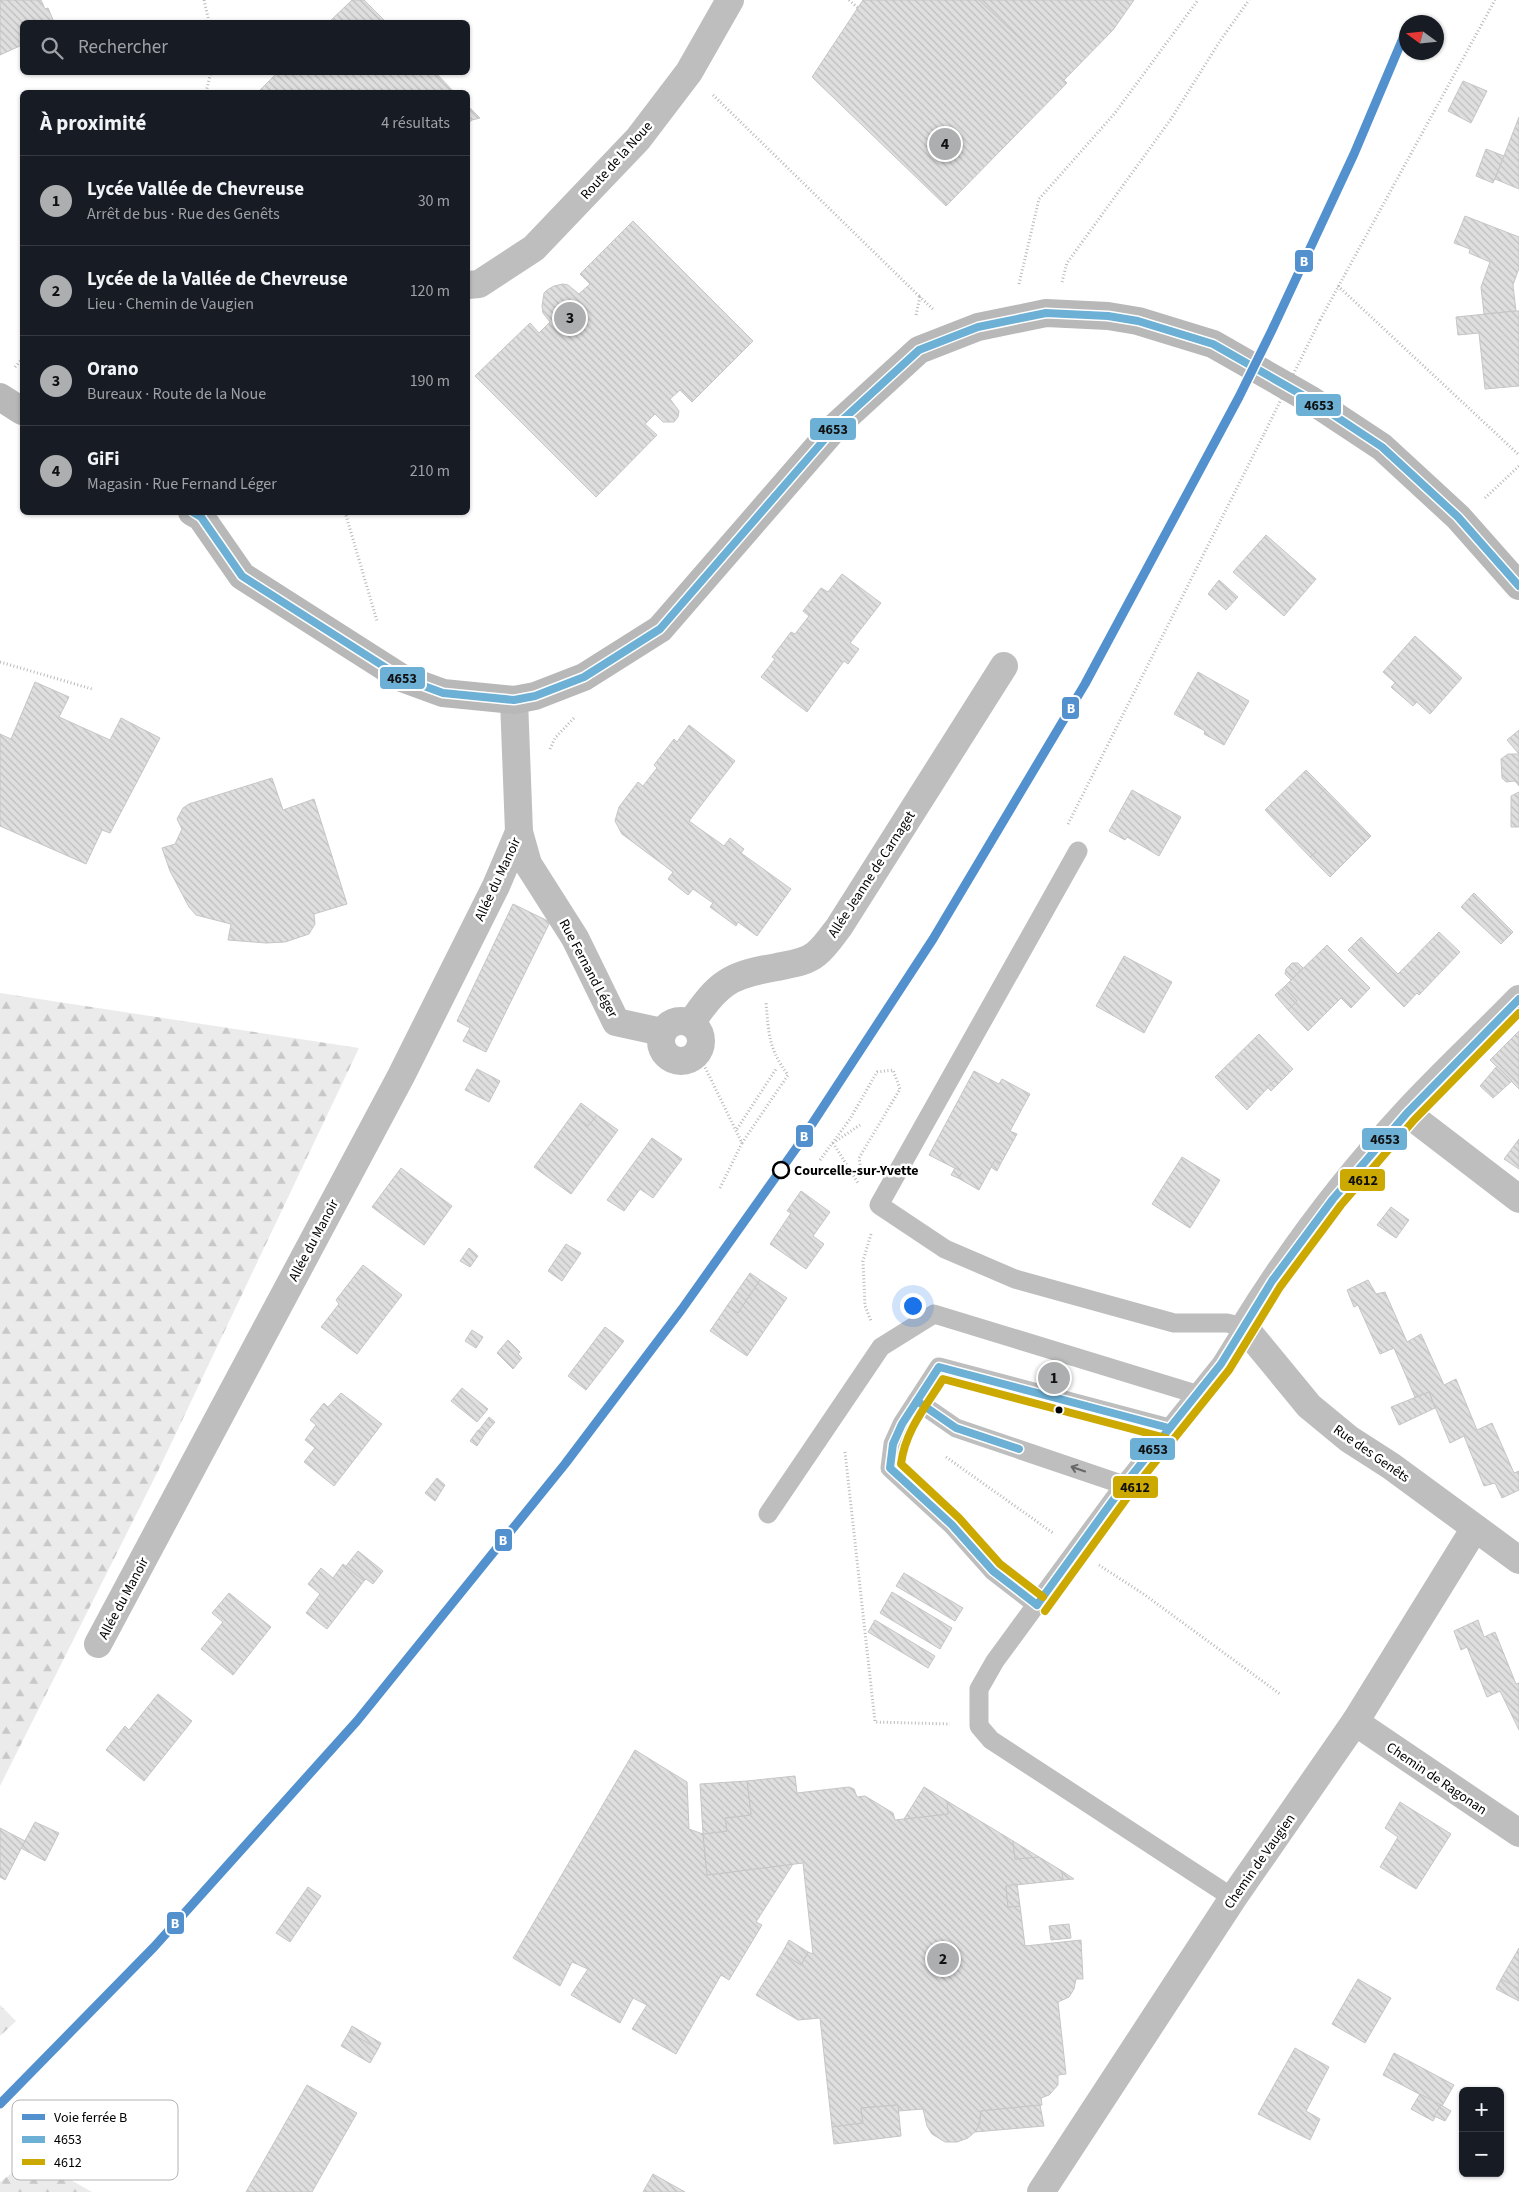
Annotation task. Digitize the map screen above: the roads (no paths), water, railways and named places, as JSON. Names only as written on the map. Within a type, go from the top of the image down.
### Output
[{"type":"street","name":"Route de la Noue","points":[[470,285],[479,284],[534,248],[638,139],[689,72],[730,0]]},
{"type":"street","points":[[199,515],[242,576],[402,678],[443,693],[514,700],[535,696],[584,676],[660,629],[837,425],[919,350],[978,327],[1046,313],[1108,316],[1131,320],[1213,344],[1294,390],[1382,447],[1458,517],[1519,586]]},
{"type":"street","points":[[0,397],[20,411]]},
{"type":"street","name":"Allée Jeanne de Carnaget","points":[[691,1024],[706,1001],[730,979],[762,970],[800,963],[816,954],[839,927],[1004,666]]},
{"type":"street","name":"Rue Fernand Léger","points":[[514,700],[520,832],[528,864],[575,938],[616,1022],[662,1032]]},
{"type":"street","name":"Allée du Manoir","points":[[98,1644],[401,1076],[496,886],[520,832]]},
{"type":"street","points":[[1244,1327],[1272,1281],[1328,1207],[1407,1113],[1519,999]]},
{"type":"street","points":[[679,1021],[691,1024],[696,1028],[701,1040],[698,1053],[687,1061],[673,1061],[663,1052],[660,1038],[662,1032],[672,1022],[679,1021]]},
{"type":"street","points":[[1407,1113],[1519,1199]]},
{"type":"street","name":"Rue des Genêts","points":[[1244,1327],[1309,1406],[1349,1439],[1391,1466],[1519,1560]]},
{"type":"street","name":"Chemin de Vaugien","points":[[1042,2192],[1233,1898],[1355,1722],[1475,1528]]},
{"type":"street","name":"Chemin de Ragonan","points":[[1355,1722],[1519,1833]]},
{"type":"lane","points":[[1078,851],[879,1205],[945,1249],[1016,1279],[1174,1323],[1227,1323],[1244,1327],[1221,1364],[1124,1485],[995,1661],[979,1690],[979,1726],[991,1740],[1233,1898]]},
{"type":"lane","points":[[768,1514],[881,1347],[934,1314],[1196,1394]]},
{"type":"lane","points":[[1037,1605],[993,1571],[952,1525],[890,1468],[893,1444],[902,1424],[939,1367],[1169,1428]]},
{"type":"lane","points":[[917,1401],[956,1428],[1124,1485]]},
{"type":"rail line","name":"B","points":[[0,2104],[154,1947],[357,1721],[565,1464],[682,1309],[797,1147],[933,939],[1085,684],[1239,397],[1354,154],[1399,48]]},
{"type":"place","name":"GiFi","points":[[945,144]]},
{"type":"place","name":"Orano","points":[[570,318]]},
{"type":"place","name":"Courcelle-sur-Yvette","points":[[781,1170]]},
{"type":"place","name":"Lycée Vallée de Chevreuse","points":[[1054,1378]]},
{"type":"place","name":"Lycée de la Vallée de Chevreuse","points":[[943,1959]]}]
